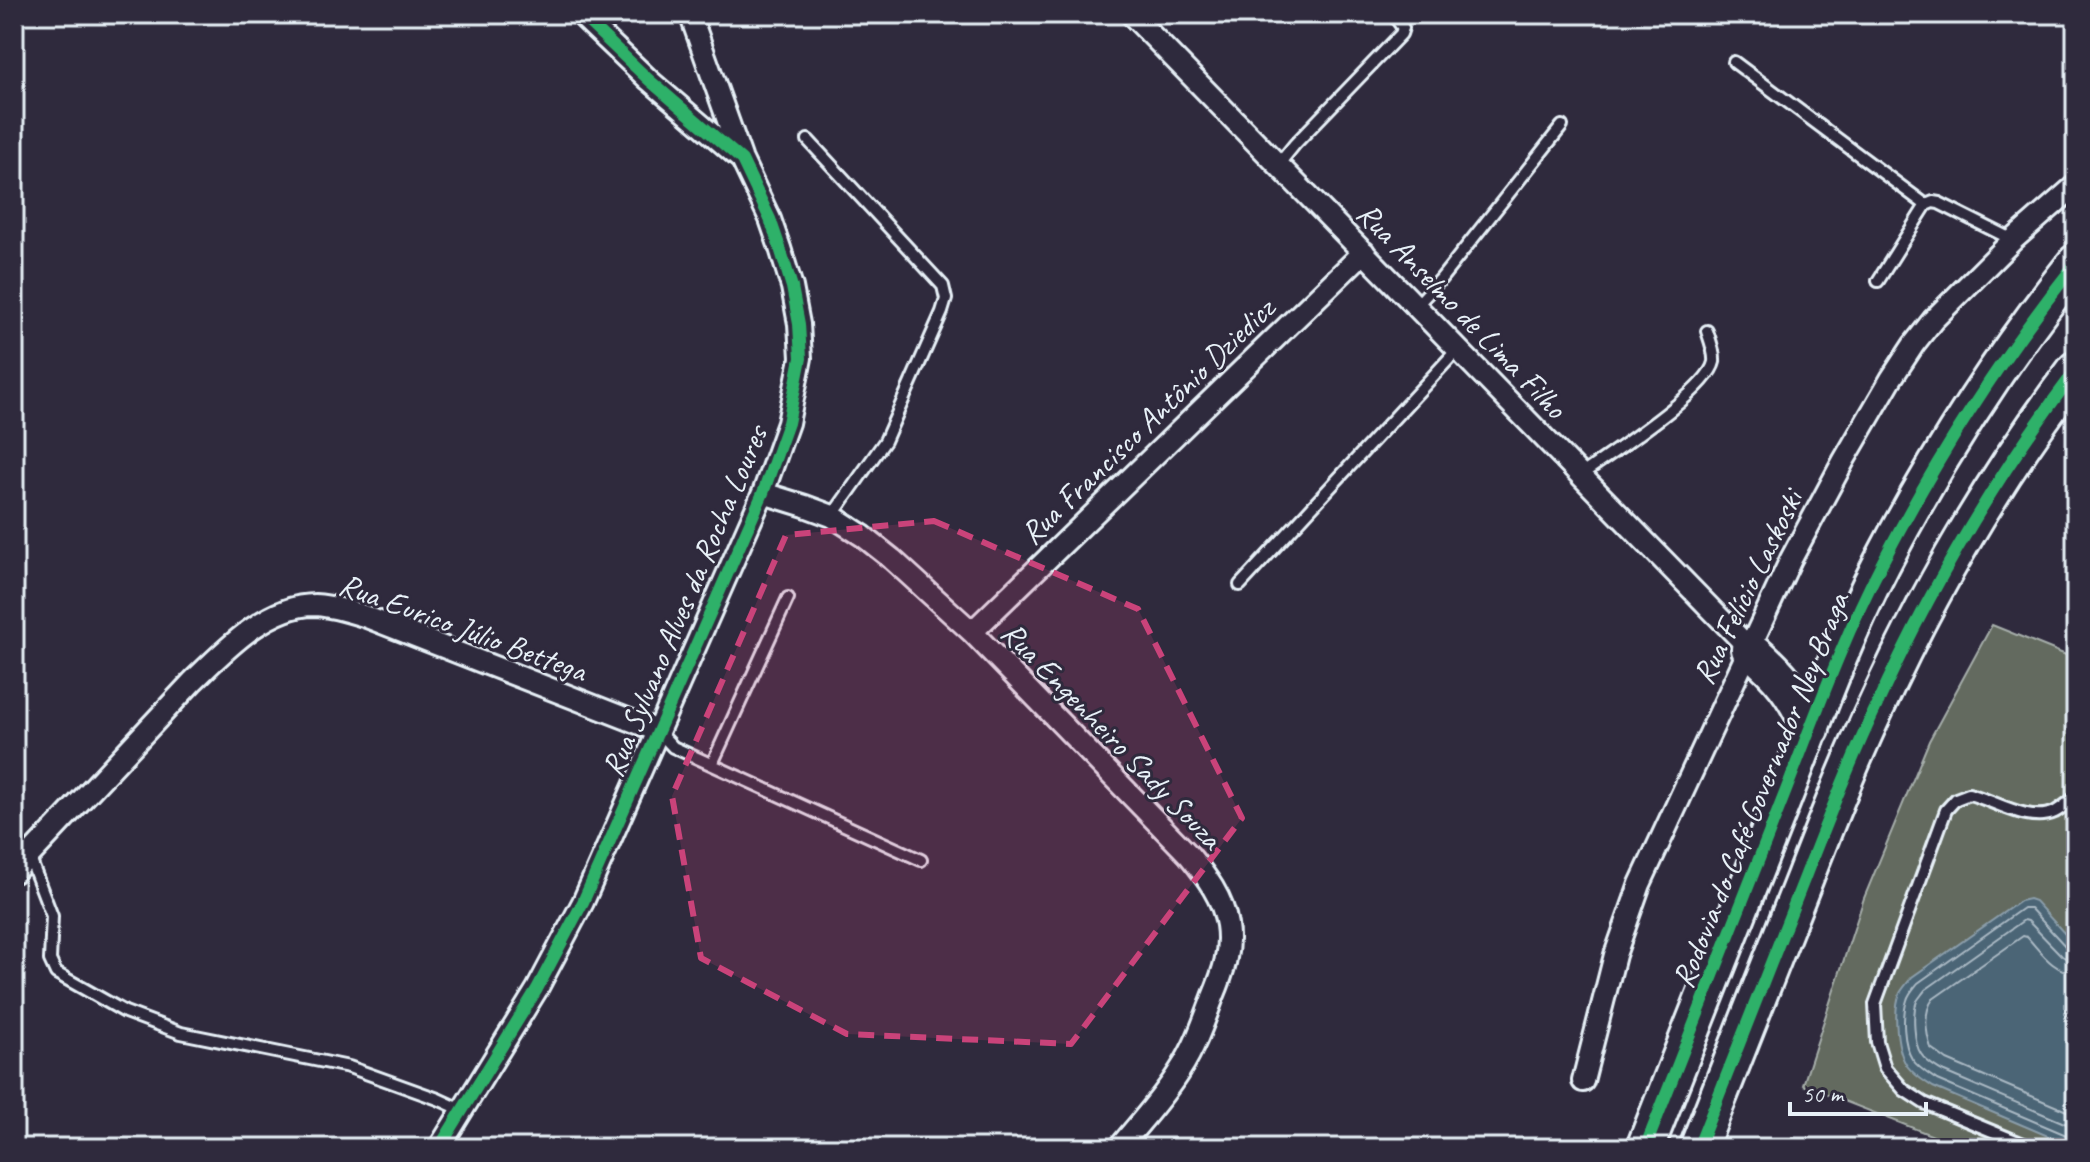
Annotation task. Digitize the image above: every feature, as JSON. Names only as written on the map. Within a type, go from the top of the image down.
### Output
[{"type":"highway","name":"Rodovia do Café Governador Ney Braga","points":[[1645,1148],[1859,611],[1909,514],[1968,416],[2011,349],[2076,263]]},
{"type":"highway","points":[[1698,1148],[1875,708],[1917,622],[1965,536],[2018,451],[2076,370]]},
{"type":"highway","points":[[1750,649],[1788,686],[1811,729]]},
{"type":"highway","points":[[1633,1148],[1724,949]]},
{"type":"street","name":"Rua Sylvano Alves da Rocha Loures","points":[[439,1148],[537,989],[594,877],[763,493],[788,423],[801,358],[792,287],[770,219],[742,160],[640,72],[580,14]]},
{"type":"street","points":[[690,14],[742,160]]},
{"type":"street","name":"Rua Anselmo de Lima Filho","points":[[1131,14],[1750,649]]},
{"type":"street","name":"Rua Felício Laskoski","points":[[1583,1081],[1615,955],[1635,897],[1812,519],[1891,379],[1933,320],[2013,240],[2076,185]]},
{"type":"street","name":"Rua Francisco Antônio Dziedicz","points":[[972,632],[1364,252]]},
{"type":"street","name":"Rua Engenheiro Sady Souza","points":[[763,493],[832,516],[892,559],[972,632],[1189,855],[1220,900],[1227,924],[1228,948],[1224,969],[1196,1040],[1168,1088],[1119,1148]]},
{"type":"street","name":"Rua Eurico Júlio Bettega","points":[[14,872],[22,849],[220,654],[266,620],[312,605],[335,607],[364,616],[658,731]]},
{"type":"lane","points":[[1278,165],[1401,34],[1403,28],[1393,14]]},
{"type":"lane","points":[[1734,62],[1926,205]]},
{"type":"lane","points":[[1416,306],[1562,126]]},
{"type":"lane","points":[[808,140],[943,286],[946,299],[885,441],[832,516]]},
{"type":"lane","points":[[1878,281],[1926,205],[1933,202],[2013,240]]},
{"type":"lane","points":[[1581,475],[1679,403],[1707,376],[1714,361],[1707,331]]},
{"type":"lane","points":[[1240,585],[1458,349]]},
{"type":"lane","points":[[712,764],[788,598]]},
{"type":"lane","points":[[658,731],[673,747],[921,860]]},
{"type":"lane","points":[[2033,1148],[1924,1103],[1904,1090],[1885,1068],[1877,1042],[1875,1004],[1946,810],[1956,799],[1969,794],[2018,812],[2037,815],[2052,814],[2076,797]]},
{"type":"lane","points":[[22,849],[52,916],[50,960],[56,973],[125,1012],[181,1033],[349,1067],[462,1110]]},
{"type":"highlighted area","points":[[934,521],[1138,609],[1242,818],[1071,1044],[847,1034],[701,958],[672,796],[786,535]]},
{"type":"green space","points":[[1992,625],[2076,659],[2076,1148],[1964,1148],[1803,1085],[1864,898],[1929,741]]},
{"type":"water","points":[[2020,901],[2035,901],[2076,946],[2076,1148],[1933,1087],[1908,1067],[1898,1041],[1898,1000],[1912,977]]},
{"type":"cycle path","points":[[439,1148],[537,989],[583,902],[763,493],[788,423],[801,358],[792,287],[770,219],[742,160],[649,80],[580,14]]},
{"type":"cycle path","points":[[1645,1148],[1830,679],[1868,591],[1925,484],[1972,408],[2022,334],[2076,263]]},
{"type":"cycle path","points":[[1698,1148],[1838,792],[1896,665],[1966,534],[2019,450],[2076,370]]}]
